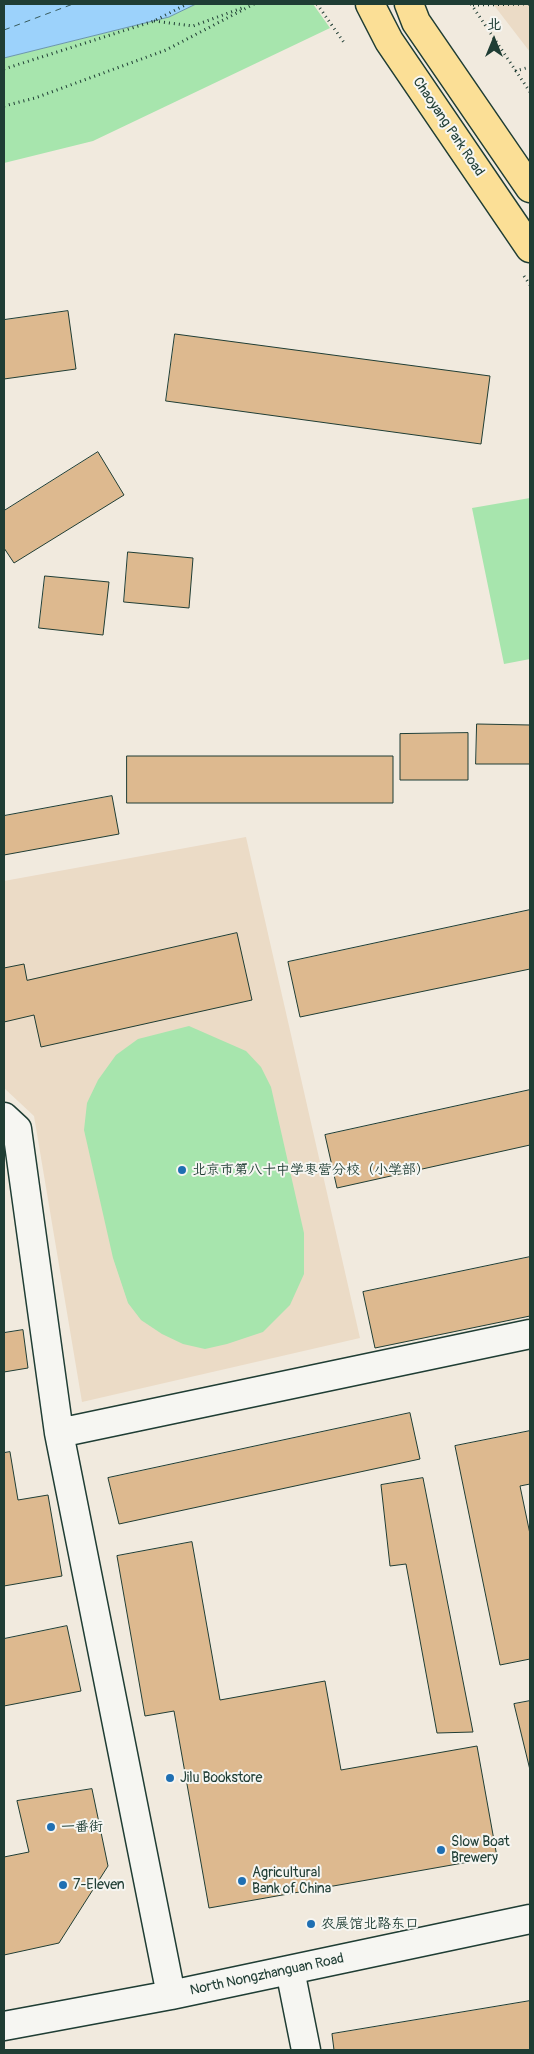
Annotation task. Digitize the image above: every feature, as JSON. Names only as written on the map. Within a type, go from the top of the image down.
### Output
[{"type":"main road","name":"Chaoyang Park Road","points":[[370,4],[389,41],[530,248]]},
{"type":"main road","points":[[409,4],[416,22],[530,188]]},
{"type":"street","points":[[4,1117],[17,1128],[59,1433],[171,1995]]},
{"type":"street","points":[[59,1433],[530,1334]]},
{"type":"street","name":"North Nongzhanguan Road","points":[[4,2026],[171,1995],[530,1919]]},
{"type":"street","points":[[290,1970],[306,2050]]},
{"type":"path","points":[[4,69],[154,20],[187,4]]},
{"type":"path","points":[[154,20],[193,26],[254,4]]},
{"type":"path","points":[[4,106],[35,98],[166,50],[254,4]]},
{"type":"path","points":[[317,4],[345,44]]},
{"type":"path","points":[[472,4],[530,4]]},
{"type":"path","points":[[472,4],[530,92]]},
{"type":"path","points":[[515,71],[530,67]]},
{"type":"shaded area","points":[[493,4],[530,4],[530,52]]},
{"type":"shaded area","name":"北京市第八十中学枣营分校（小学部）","points":[[246,837],[360,1338],[82,1402],[34,1116],[4,1088],[4,881]]},
{"type":"green space","points":[[196,4],[313,4],[330,28],[93,141],[4,163],[4,58],[169,17]]},
{"type":"green space","points":[[530,498],[530,659],[504,664],[472,508]]},
{"type":"green space","points":[[189,1026],[246,1051],[261,1067],[271,1087],[304,1233],[304,1274],[290,1305],[263,1332],[205,1349],[183,1344],[162,1334],[141,1320],[128,1303],[113,1258],[84,1130],[87,1103],[98,1080],[116,1055],[138,1039]]},
{"type":"water","points":[[4,4],[196,4],[169,17],[4,58]]},
{"type":"building","points":[[68,311],[76,369],[4,379],[4,320]]},
{"type":"building","points":[[175,334],[490,376],[481,444],[166,401]]},
{"type":"building","points":[[98,452],[124,495],[14,563],[4,548],[4,511]]},
{"type":"building","points":[[128,552],[193,558],[189,608],[124,602]]},
{"type":"building","points":[[45,576],[109,582],[103,635],[39,628]]},
{"type":"building","points":[[477,724],[530,725],[530,764],[476,764]]},
{"type":"building","points":[[468,733],[468,780],[400,780],[400,734]]},
{"type":"building","points":[[127,756],[393,756],[393,803],[127,803]]},
{"type":"building","points":[[112,796],[119,834],[4,855],[4,816]]},
{"type":"building","points":[[530,910],[530,969],[300,1017],[288,962]]},
{"type":"building","points":[[237,933],[252,1000],[41,1047],[34,1015],[4,1022],[4,968],[24,964],[27,980]]},
{"type":"building","points":[[530,1090],[530,1145],[337,1188],[325,1135]]},
{"type":"building","points":[[530,1257],[530,1316],[375,1348],[363,1292]]},
{"type":"building","points":[[23,1330],[28,1368],[4,1372],[4,1333]]},
{"type":"building","points":[[410,1413],[420,1459],[119,1524],[108,1478]]},
{"type":"building","points":[[530,1431],[530,1484],[520,1486],[530,1534],[530,1659],[500,1665],[455,1446]]},
{"type":"building","points":[[10,1452],[18,1500],[48,1495],[62,1576],[4,1586],[4,1453]]},
{"type":"building","points":[[423,1478],[473,1732],[437,1733],[406,1564],[390,1566],[381,1485]]},
{"type":"building","points":[[192,1542],[220,1700],[325,1681],[341,1770],[477,1746],[497,1857],[209,1908],[174,1711],[145,1716],[117,1556]]},
{"type":"building","points":[[67,1626],[81,1691],[4,1706],[4,1639]]},
{"type":"building","points":[[530,1701],[530,1770],[514,1704]]},
{"type":"building","points":[[92,1789],[108,1866],[59,1943],[4,1955],[4,1857],[29,1852],[17,1801]]},
{"type":"building","points":[[530,2001],[530,2050],[334,2050],[332,2034]]},
{"type":"ferry route","points":[[4,30],[73,4]]},
{"type":"place","name":"北京市第八十中学枣营分校（小学部）","points":[[182,1170]]},
{"type":"place","name":"Jilu Bookstore","points":[[170,1778]]},
{"type":"place","name":"一番街","points":[[51,1827]]},
{"type":"place","name":"Slow Boat Brewery","points":[[441,1850]]},
{"type":"place","name":"Agricultural Bank of China","points":[[242,1881]]},
{"type":"place","name":"7-Eleven","points":[[63,1885]]},
{"type":"place","name":"农展馆北路东口","points":[[311,1924]]}]
